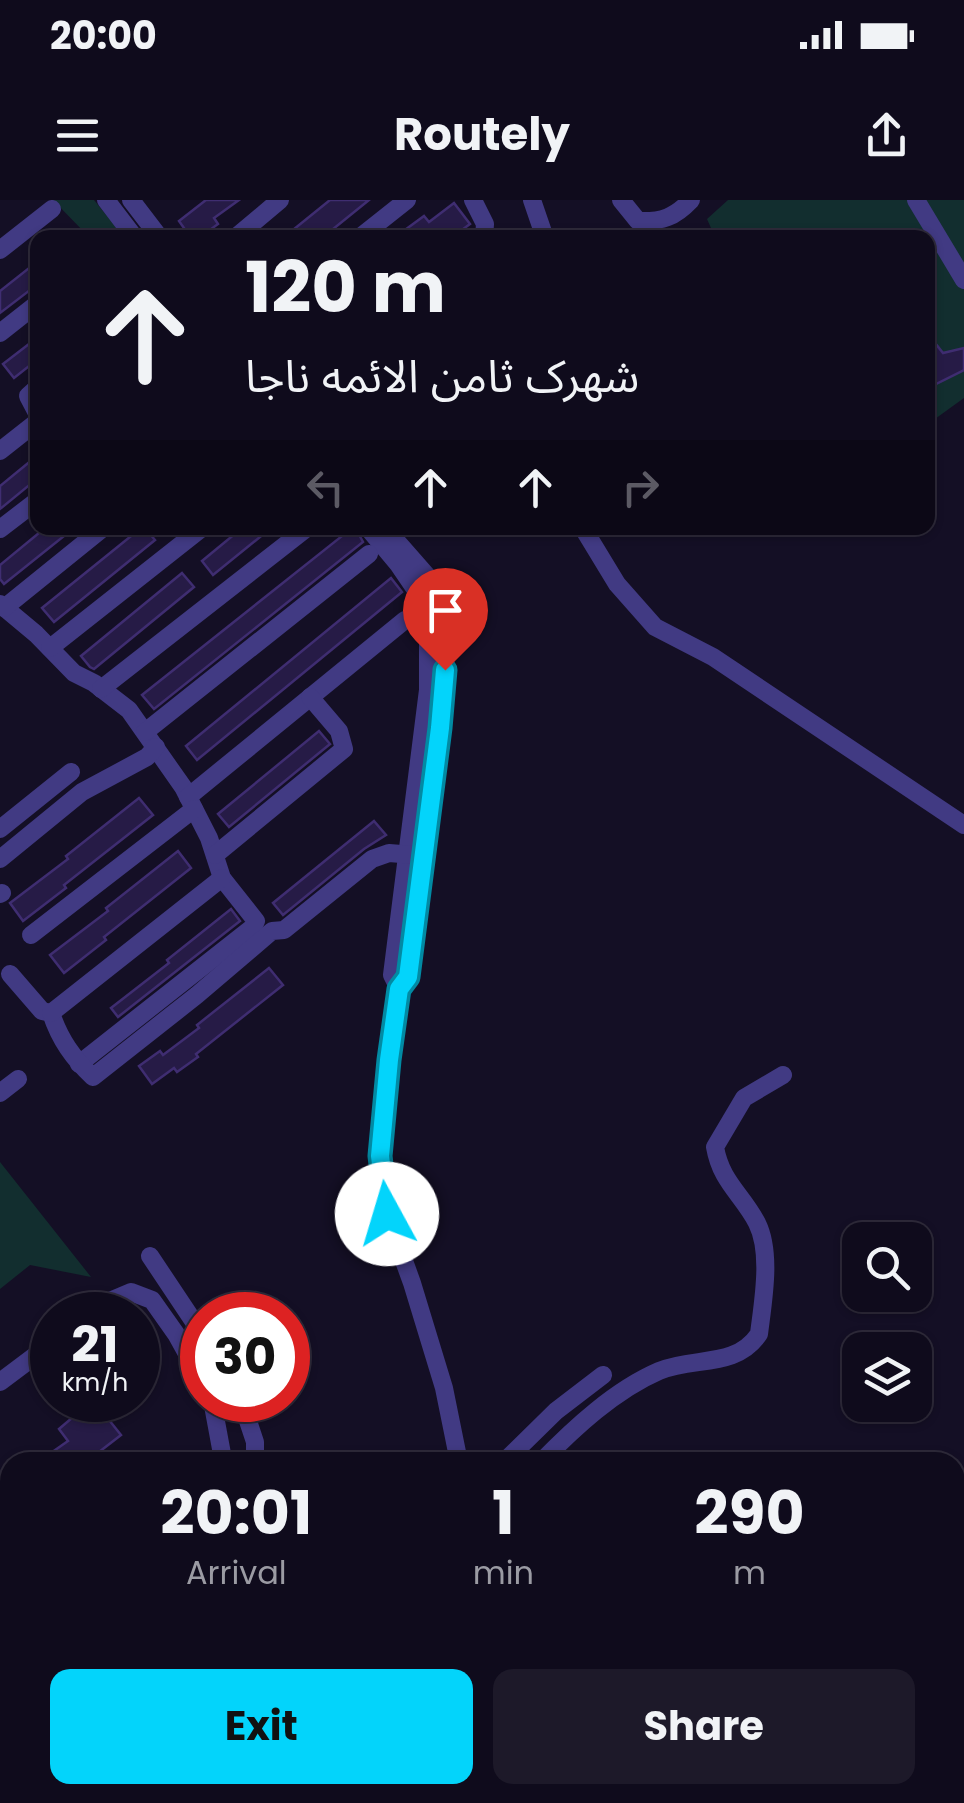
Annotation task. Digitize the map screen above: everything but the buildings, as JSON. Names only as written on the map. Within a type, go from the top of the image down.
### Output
[{"type":"street","points":[[106,200],[128,230]]},
{"type":"street","points":[[244,230],[280,200]]},
{"type":"street","points":[[370,230],[407,200]]},
{"type":"street","points":[[474,200],[485,230]]},
{"type":"street","points":[[532,200],[543,230]]},
{"type":"street","points":[[621,200],[638,221],[660,222],[691,200]]},
{"type":"street","points":[[916,200],[934,230]]},
{"type":"street","points":[[122,222],[139,203],[155,230]]},
{"type":"street","points":[[0,250],[52,210]]},
{"type":"street","points":[[935,232],[964,280]]},
{"type":"street","points":[[0,333],[30,309]]},
{"type":"street","points":[[0,451],[30,425]]},
{"type":"street","points":[[0,529],[30,506]]},
{"type":"street","points":[[79,1064],[253,928],[256,921],[222,878],[209,838],[191,803],[130,710],[74,672],[2,606],[94,535]]},
{"type":"street","points":[[50,648],[193,535]]},
{"type":"street","points":[[101,689],[298,535]]},
{"type":"street","points":[[376,535],[396,552]]},
{"type":"street","points":[[388,535],[428,608],[436,680],[415,855],[392,975],[399,989],[380,1156],[387,1214],[444,1388],[457,1452]]},
{"type":"street","points":[[586,535],[617,584],[655,627],[714,658],[964,825]]},
{"type":"street","points":[[0,860],[82,792],[147,757],[151,740],[369,554]]},
{"type":"street","points":[[31,935],[405,620]]},
{"type":"street","points":[[214,855],[344,750],[339,731],[310,697]]},
{"type":"street","points":[[0,829],[72,772]]},
{"type":"street","points":[[52,1013],[68,1051],[93,1077],[272,932],[284,930],[372,859],[389,853],[415,855]]},
{"type":"street","points":[[10,974],[42,1011],[52,1013],[222,878]]},
{"type":"street","points":[[550,1452],[604,1405],[660,1370],[734,1356],[752,1345],[760,1334],[765,1249],[762,1235],[755,1218],[718,1166],[715,1147],[744,1098],[783,1075]]},
{"type":"street","points":[[0,1093],[18,1078]]},
{"type":"street","points":[[150,1256],[180,1301]]},
{"type":"street","points":[[160,1311],[180,1341]]},
{"type":"street","points":[[0,1382],[30,1360]]},
{"type":"street","points":[[514,1452],[556,1411],[603,1376]]},
{"type":"street","points":[[216,1422],[220,1452]]},
{"type":"street","points":[[248,1422],[256,1452]]},
{"type":"green space","points":[[53,200],[94,200],[118,230],[82,230]]},
{"type":"green space","points":[[728,200],[964,200],[964,398],[935,419],[935,230],[712,230],[707,219]]},
{"type":"green space","points":[[0,1162],[91,1277],[30,1265],[0,1289]]},
{"type":"route","points":[[387,1214],[380,1156],[392,1029],[399,989],[408,977],[445,670]]}]
